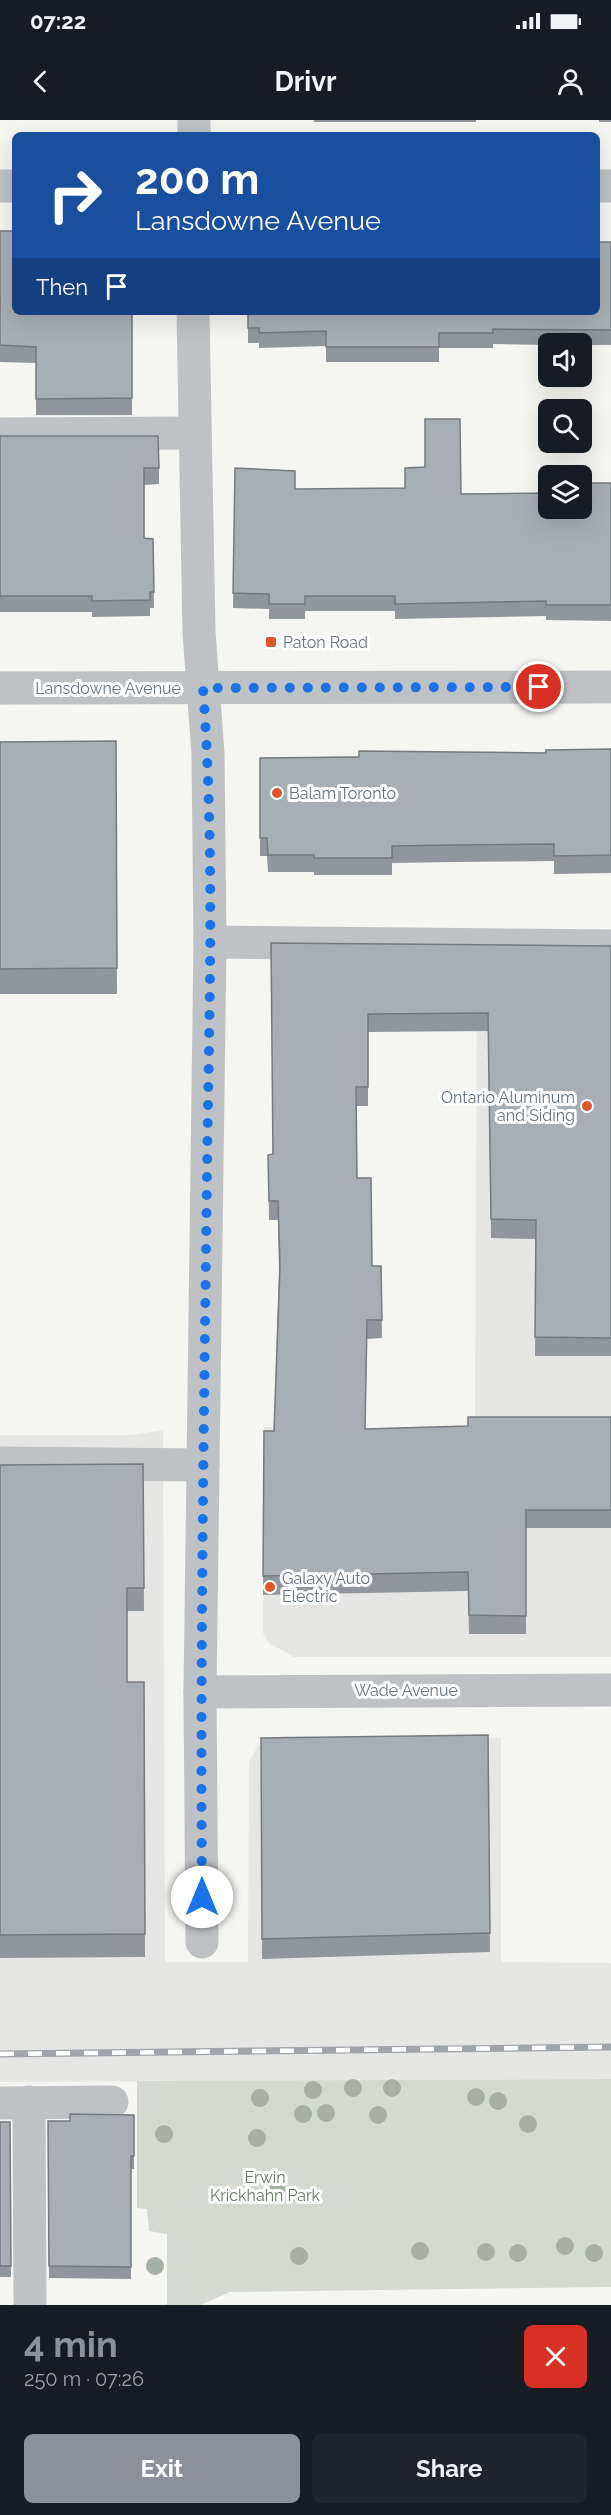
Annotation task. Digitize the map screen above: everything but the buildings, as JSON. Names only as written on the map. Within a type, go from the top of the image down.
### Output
[{"type":"street","points":[[194,315],[195,433],[203,688],[208,754],[210,942],[200,1692],[202,1942]]},
{"type":"street","points":[[0,434],[195,433]]},
{"type":"street","name":"Lansdowne Avenue","points":[[0,688],[611,687]]},
{"type":"street","points":[[210,942],[611,946]]},
{"type":"street","points":[[0,1463],[203,1465]]},
{"type":"street","name":"Wade Avenue","points":[[200,1692],[611,1690]]},
{"type":"street","points":[[30,2305],[15,2103],[112,2102]]},
{"type":"shaded area","points":[[477,954],[611,954],[611,1657],[294,1657],[269,1643],[263,1633],[264,1427],[475,1431]]},
{"type":"shaded area","points":[[163,1430],[165,1962],[248,1962],[249,1762],[258,1746],[282,1736],[501,1738],[501,1962],[611,1963],[611,2079],[0,2082],[0,1435],[131,1435]]},
{"type":"green space","name":"Erwin Krickhahn Park","points":[[611,2079],[611,2287],[230,2292],[200,2305],[167,2305],[167,2234],[149,2231],[147,2209],[137,2208],[137,2081]]},
{"type":"railway","points":[[0,2054],[611,2047]]},
{"type":"place","name":"Paton Road","points":[[271,642]]},
{"type":"place","name":"Balam Toronto","points":[[277,793]]},
{"type":"place","name":"Ontario Aluminum and Siding","points":[[587,1106]]},
{"type":"place","name":"Galaxy Auto Electric","points":[[270,1587]]},
{"type":"route","points":[[202,1897],[200,1692],[210,942],[208,754],[203,688],[539,687]]}]
